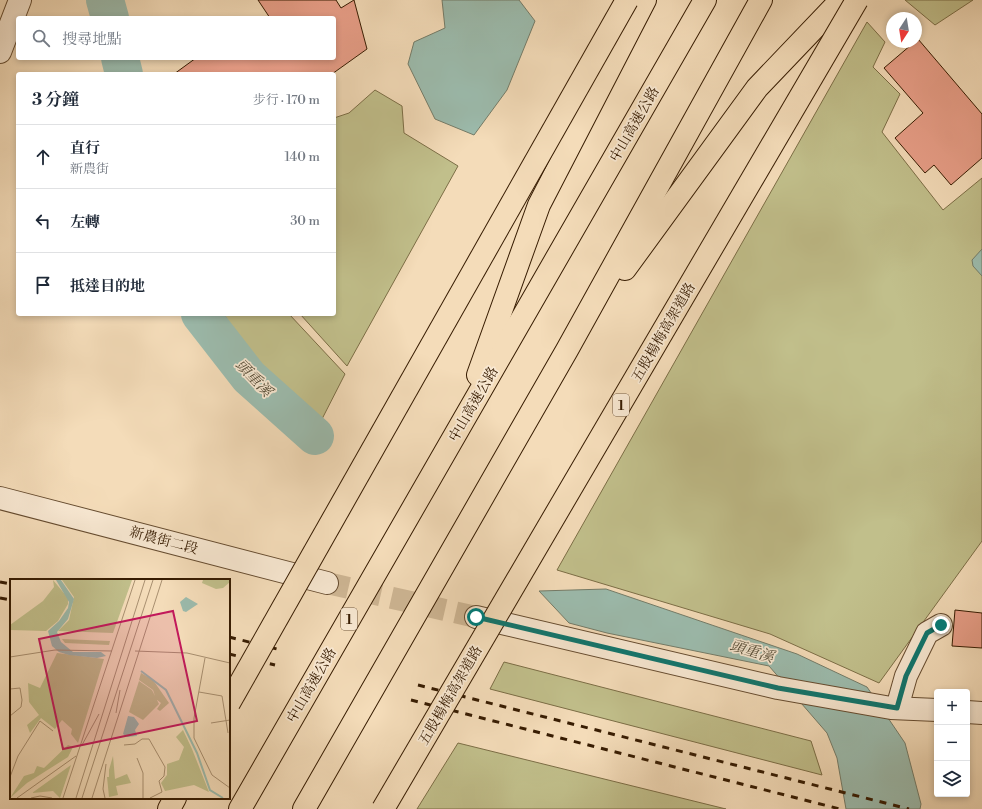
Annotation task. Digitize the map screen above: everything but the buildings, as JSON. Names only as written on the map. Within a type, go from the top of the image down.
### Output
[{"type":"highway","points":[[230,701],[628,0]]},
{"type":"highway","points":[[458,429],[539,205],[645,0]]},
{"type":"highway","name":"中山高速公路","points":[[240,809],[705,0]]},
{"type":"highway","points":[[304,809],[567,350],[761,0]]},
{"type":"highway","points":[[567,350],[757,88],[840,0]]},
{"type":"highway","name":"五股楊梅高架道路","points":[[383,809],[857,0]]},
{"type":"highway","points":[[169,809],[174,799]]},
{"type":"street","points":[[0,52],[20,0]]},
{"type":"street","name":"新農街二段","points":[[0,498],[327,583]]},
{"type":"street","points":[[476,617],[778,688],[894,708],[934,710]]},
{"type":"street","points":[[894,708],[906,676],[927,633],[941,625]]},
{"type":"street","points":[[970,712],[982,713]]},
{"type":"shaded area","points":[[905,0],[973,0],[935,25],[922,14],[922,12],[919,12]]},
{"type":"shaded area","points":[[867,22],[885,42],[873,67],[900,94],[882,132],[943,210],[982,178],[982,541],[879,683],[770,634],[557,570]]},
{"type":"shaded area","points":[[375,90],[402,106],[404,133],[458,166],[347,366],[302,316],[336,316],[336,117],[349,113]]},
{"type":"shaded area","points":[[225,316],[291,316],[345,374],[321,421],[244,350]]},
{"type":"shaded area","points":[[504,662],[811,741],[822,775],[490,689]]},
{"type":"shaded area","points":[[458,743],[726,809],[417,809]]},
{"type":"water","points":[[442,0],[519,0],[535,21],[507,90],[474,135],[435,119],[408,64],[414,42],[445,28]]},
{"type":"water","points":[[982,249],[982,276],[973,266],[972,260]]},
{"type":"water","points":[[606,589],[797,654],[867,687],[905,743],[921,804],[920,809],[846,809],[837,758],[827,733],[769,666],[607,633],[569,623],[539,591]]},
{"type":"waterway","name":"頭重溪","points":[[105,0],[109,16]]},
{"type":"waterway","name":"頭重溪","points":[[120,60],[124,72]]},
{"type":"waterway","name":"頭重溪","points":[[202,316],[249,377],[315,436]]},
{"type":"tunnel","points":[[327,583],[476,617]]},
{"type":"railway","points":[[0,582],[10,584]]},
{"type":"railway","points":[[0,598],[10,600]]},
{"type":"railway","points":[[230,637],[281,650]]},
{"type":"railway","points":[[230,654],[275,665]]},
{"type":"railway","points":[[418,685],[909,809]]},
{"type":"railway","points":[[411,700],[840,809]]},
{"type":"route","points":[[476,617],[778,688],[891,708],[897,708],[906,676],[927,633],[941,625]]}]
